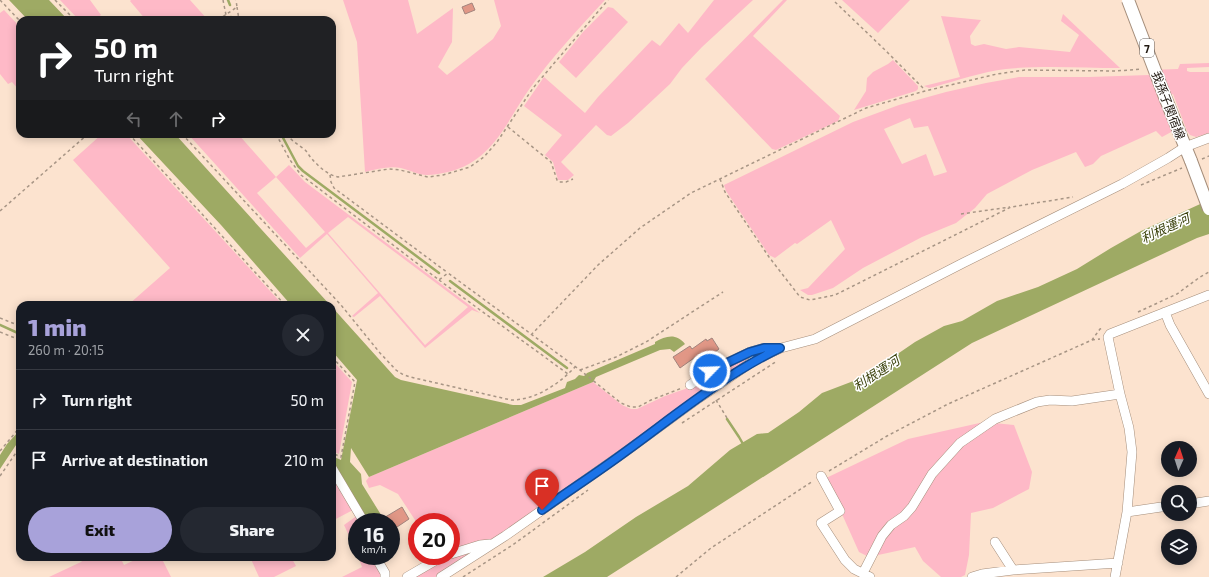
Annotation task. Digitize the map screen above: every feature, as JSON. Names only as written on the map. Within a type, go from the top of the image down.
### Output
[{"type":"main road","name":"我孫子関宿線","points":[[1128,0],[1209,209]]},
{"type":"street","points":[[440,577],[492,544],[756,360],[780,348],[815,339],[1122,184],[1185,147],[1209,138]]},
{"type":"street","points":[[1115,577],[1127,512],[1132,452],[1129,428],[1120,394],[1108,335],[1209,295]]},
{"type":"street","points":[[1165,312],[1170,326],[1209,394]]},
{"type":"street","points":[[690,385],[710,371],[750,352],[764,348],[780,348]]},
{"type":"street","points":[[821,476],[840,511],[821,523],[845,560],[854,569],[867,575],[882,536],[912,507],[932,474],[960,443],[995,419],[1037,402],[1050,400],[1072,401],[1120,394]]},
{"type":"street","points":[[336,475],[359,513]]},
{"type":"street","points":[[1197,503],[1209,501]]},
{"type":"street","points":[[1127,512],[1161,507]]},
{"type":"street","points":[[995,542],[1013,570]]},
{"type":"street","points":[[460,551],[480,545],[492,544]]},
{"type":"street","points":[[972,577],[982,574],[1013,570],[1118,563]]},
{"type":"street","points":[[381,565],[385,573],[385,577]]},
{"type":"street","points":[[407,577],[427,565]]},
{"type":"path","points":[[0,0],[16,17]]},
{"type":"path","points":[[55,0],[71,16]]},
{"type":"path","points":[[222,0],[226,15],[237,7]]},
{"type":"path","points":[[236,0],[239,16]]},
{"type":"path","points":[[291,138],[295,143],[305,149],[312,159],[330,175],[338,177],[389,169],[400,170],[428,177],[443,175],[470,166],[484,157],[508,127],[533,88],[608,0]]},
{"type":"path","points":[[834,2],[884,49],[925,91]]},
{"type":"path","points":[[531,334],[598,265],[640,228],[691,193],[866,108],[925,91],[997,74],[1025,70],[1116,71],[1147,68]]},
{"type":"path","points":[[508,127],[551,162],[556,180],[559,182],[566,182],[573,179]]},
{"type":"path","points":[[0,211],[83,138]]},
{"type":"path","points":[[133,138],[281,301]]},
{"type":"path","points":[[186,138],[341,305],[380,353],[396,370],[402,374],[430,383],[511,400],[524,399],[539,394],[560,382],[576,366]]},
{"type":"path","points":[[278,138],[290,160],[301,175],[439,280],[568,374]]},
{"type":"path","points":[[1139,185],[1209,156]]},
{"type":"path","points":[[330,175],[334,188],[576,366],[621,403],[631,408],[638,407],[651,400],[690,385]]},
{"type":"path","points":[[720,179],[725,192],[778,270],[800,297],[810,300],[835,295],[1011,207]]},
{"type":"path","points":[[961,214],[1073,197]]},
{"type":"path","points":[[1135,314],[1177,294],[1209,272]]},
{"type":"path","points":[[439,280],[448,273]]},
{"type":"path","points":[[580,370],[616,357],[646,342],[723,292]]},
{"type":"path","points":[[0,318],[16,324]]},
{"type":"path","points":[[676,577],[711,548],[821,476],[886,436],[948,404],[1092,340],[1100,329],[1107,326]]},
{"type":"path","points":[[0,332],[16,338]]},
{"type":"path","points":[[680,424],[778,360]]},
{"type":"path","points":[[336,361],[355,382],[341,457],[336,455]]},
{"type":"path","points":[[716,400],[728,418]]},
{"type":"path","points":[[0,451],[16,432]]},
{"type":"path","points":[[0,476],[16,453]]},
{"type":"path","points":[[463,577],[514,544],[591,488]]},
{"type":"shaded area","points":[[60,0],[90,0],[101,15],[100,16],[75,16]]},
{"type":"shaded area","points":[[190,0],[204,16],[143,16],[130,1]]},
{"type":"shaded area","points":[[343,0],[408,0],[417,34],[453,8],[452,42],[438,67],[447,75],[493,39],[501,26],[494,0],[605,0],[547,65],[530,88],[497,139],[487,150],[463,167],[448,172],[427,175],[396,167],[365,172],[357,42]]},
{"type":"shaded area","points":[[714,0],[753,0],[702,47],[682,68],[670,84],[628,123],[611,136],[607,135],[596,125],[561,162],[574,175],[568,180],[558,180],[553,162],[545,155],[562,135],[524,106],[544,77],[585,113],[598,97],[652,40],[660,46],[679,23],[688,33]]},
{"type":"shaded area","points":[[783,0],[787,0],[753,36],[840,116],[838,121],[776,150],[772,149],[705,79]]},
{"type":"shaded area","points":[[842,0],[910,0],[878,33]]},
{"type":"shaded area","points":[[608,7],[613,8],[628,22],[576,78],[559,62],[583,32]]},
{"type":"shaded area","points":[[4,10],[16,23],[16,87],[12,82],[8,84],[0,74],[0,13]]},
{"type":"shaded area","points":[[1063,14],[1120,68],[1049,67],[1006,69],[979,74],[934,87],[929,88],[924,86],[960,77],[941,16],[981,20],[970,36],[971,44],[975,46],[984,44],[1006,49],[1019,47],[1070,52],[1079,35],[1061,21]]},
{"type":"shaded area","points":[[893,60],[918,86],[918,89],[916,91],[854,110],[866,91],[867,78],[873,72]]},
{"type":"shaded area","points":[[1209,63],[1209,67],[1187,68],[1187,71],[1209,72],[1209,133],[1196,137],[1190,135],[1187,131],[1173,94],[1160,98],[1173,131],[1162,137],[1156,131],[1101,156],[1093,164],[1085,167],[1076,152],[1032,170],[987,194],[975,208],[956,223],[922,237],[863,268],[833,288],[812,295],[808,295],[800,290],[808,288],[845,249],[831,220],[775,258],[769,255],[726,191],[724,185],[853,122],[899,105],[946,92],[1019,77],[1149,75],[1148,70],[1178,69],[1180,64]],"holes":[[[910,118],[914,128],[928,126],[947,172],[934,176],[926,154],[902,164],[884,129]]]},
{"type":"shaded area","points":[[98,138],[130,138],[279,301],[133,301],[170,268],[73,160]]},
{"type":"shaded area","points":[[192,138],[242,138],[276,177],[289,165],[305,182],[480,313],[472,310],[425,348],[380,296],[354,317],[352,316],[378,293],[327,234],[300,258]],"holes":[[[276,177],[325,232],[306,248],[257,193]],[[348,217],[468,307],[425,345],[328,233]]]},
{"type":"shaded area","points":[[762,350],[609,460],[492,540],[460,549],[460,513],[410,513],[398,494],[380,485],[369,488],[366,481],[369,477],[593,382],[622,405],[631,409],[637,409],[665,396],[685,389],[715,371]]},
{"type":"shaded area","points":[[336,364],[352,382],[339,454],[336,453]]},
{"type":"shaded area","points":[[984,422],[1014,425],[1032,472],[1029,489],[993,508],[971,513],[969,555],[965,575],[961,577],[941,577],[923,561],[915,547],[869,557],[859,552],[837,503],[824,479],[908,439]]},
{"type":"shaded area","points":[[336,482],[353,510],[336,519]]},
{"type":"shaded area","points":[[348,522],[348,534],[344,525]]},
{"type":"shaded area","points":[[481,547],[460,563],[460,553]]},
{"type":"shaded area","points":[[122,561],[124,565],[132,561],[163,561],[171,577],[49,577],[81,562]]},
{"type":"shaded area","points":[[252,561],[293,561],[296,566],[274,577],[259,577]]},
{"type":"shaded area","points":[[361,565],[378,565],[383,577],[342,577],[362,567]]},
{"type":"shaded area","points":[[432,565],[456,565],[436,577],[413,577]]},
{"type":"water","points":[[9,0],[49,0],[64,16],[24,16]]},
{"type":"water","points":[[140,138],[179,138],[326,301],[288,301],[221,225]]},
{"type":"water","name":"利根運河","points":[[1209,200],[1209,234],[1197,238],[972,343],[607,577],[543,577],[585,552],[636,517],[688,486],[730,450],[757,434],[768,433],[799,412],[822,393],[864,377],[915,342],[944,326],[962,321],[997,301],[1038,287],[1077,269],[1141,231]]},
{"type":"water","points":[[336,311],[395,377],[401,380],[513,405],[521,405],[565,388],[567,382],[575,379],[579,375],[584,376],[587,373],[655,344],[655,342],[663,338],[678,338],[685,344],[674,352],[670,349],[660,350],[596,377],[593,382],[369,477],[351,448],[350,462],[361,474],[362,484],[380,513],[361,513],[336,473],[336,458],[341,460],[357,380],[336,356]]},
{"type":"water","points":[[16,434],[16,445],[0,469],[0,455]]},
{"type":"building","points":[[472,3],[475,10],[465,14],[462,7]]},
{"type":"building","points":[[712,338],[719,349],[706,359],[701,353],[680,368],[673,357],[690,346],[692,349],[706,339],[707,341]]},
{"type":"building","points":[[402,507],[408,520],[400,525],[400,513],[392,513]]},
{"type":"waterway","points":[[228,0],[230,5]]},
{"type":"waterway","points":[[283,138],[298,166],[303,171],[439,273]]},
{"type":"waterway","points":[[450,281],[567,368]]},
{"type":"waterway","points":[[0,325],[16,332]]},
{"type":"waterway","points":[[727,419],[743,444]]},
{"type":"route","points":[[542,510],[720,384],[756,360],[780,348],[764,348],[750,352],[710,371]]}]
